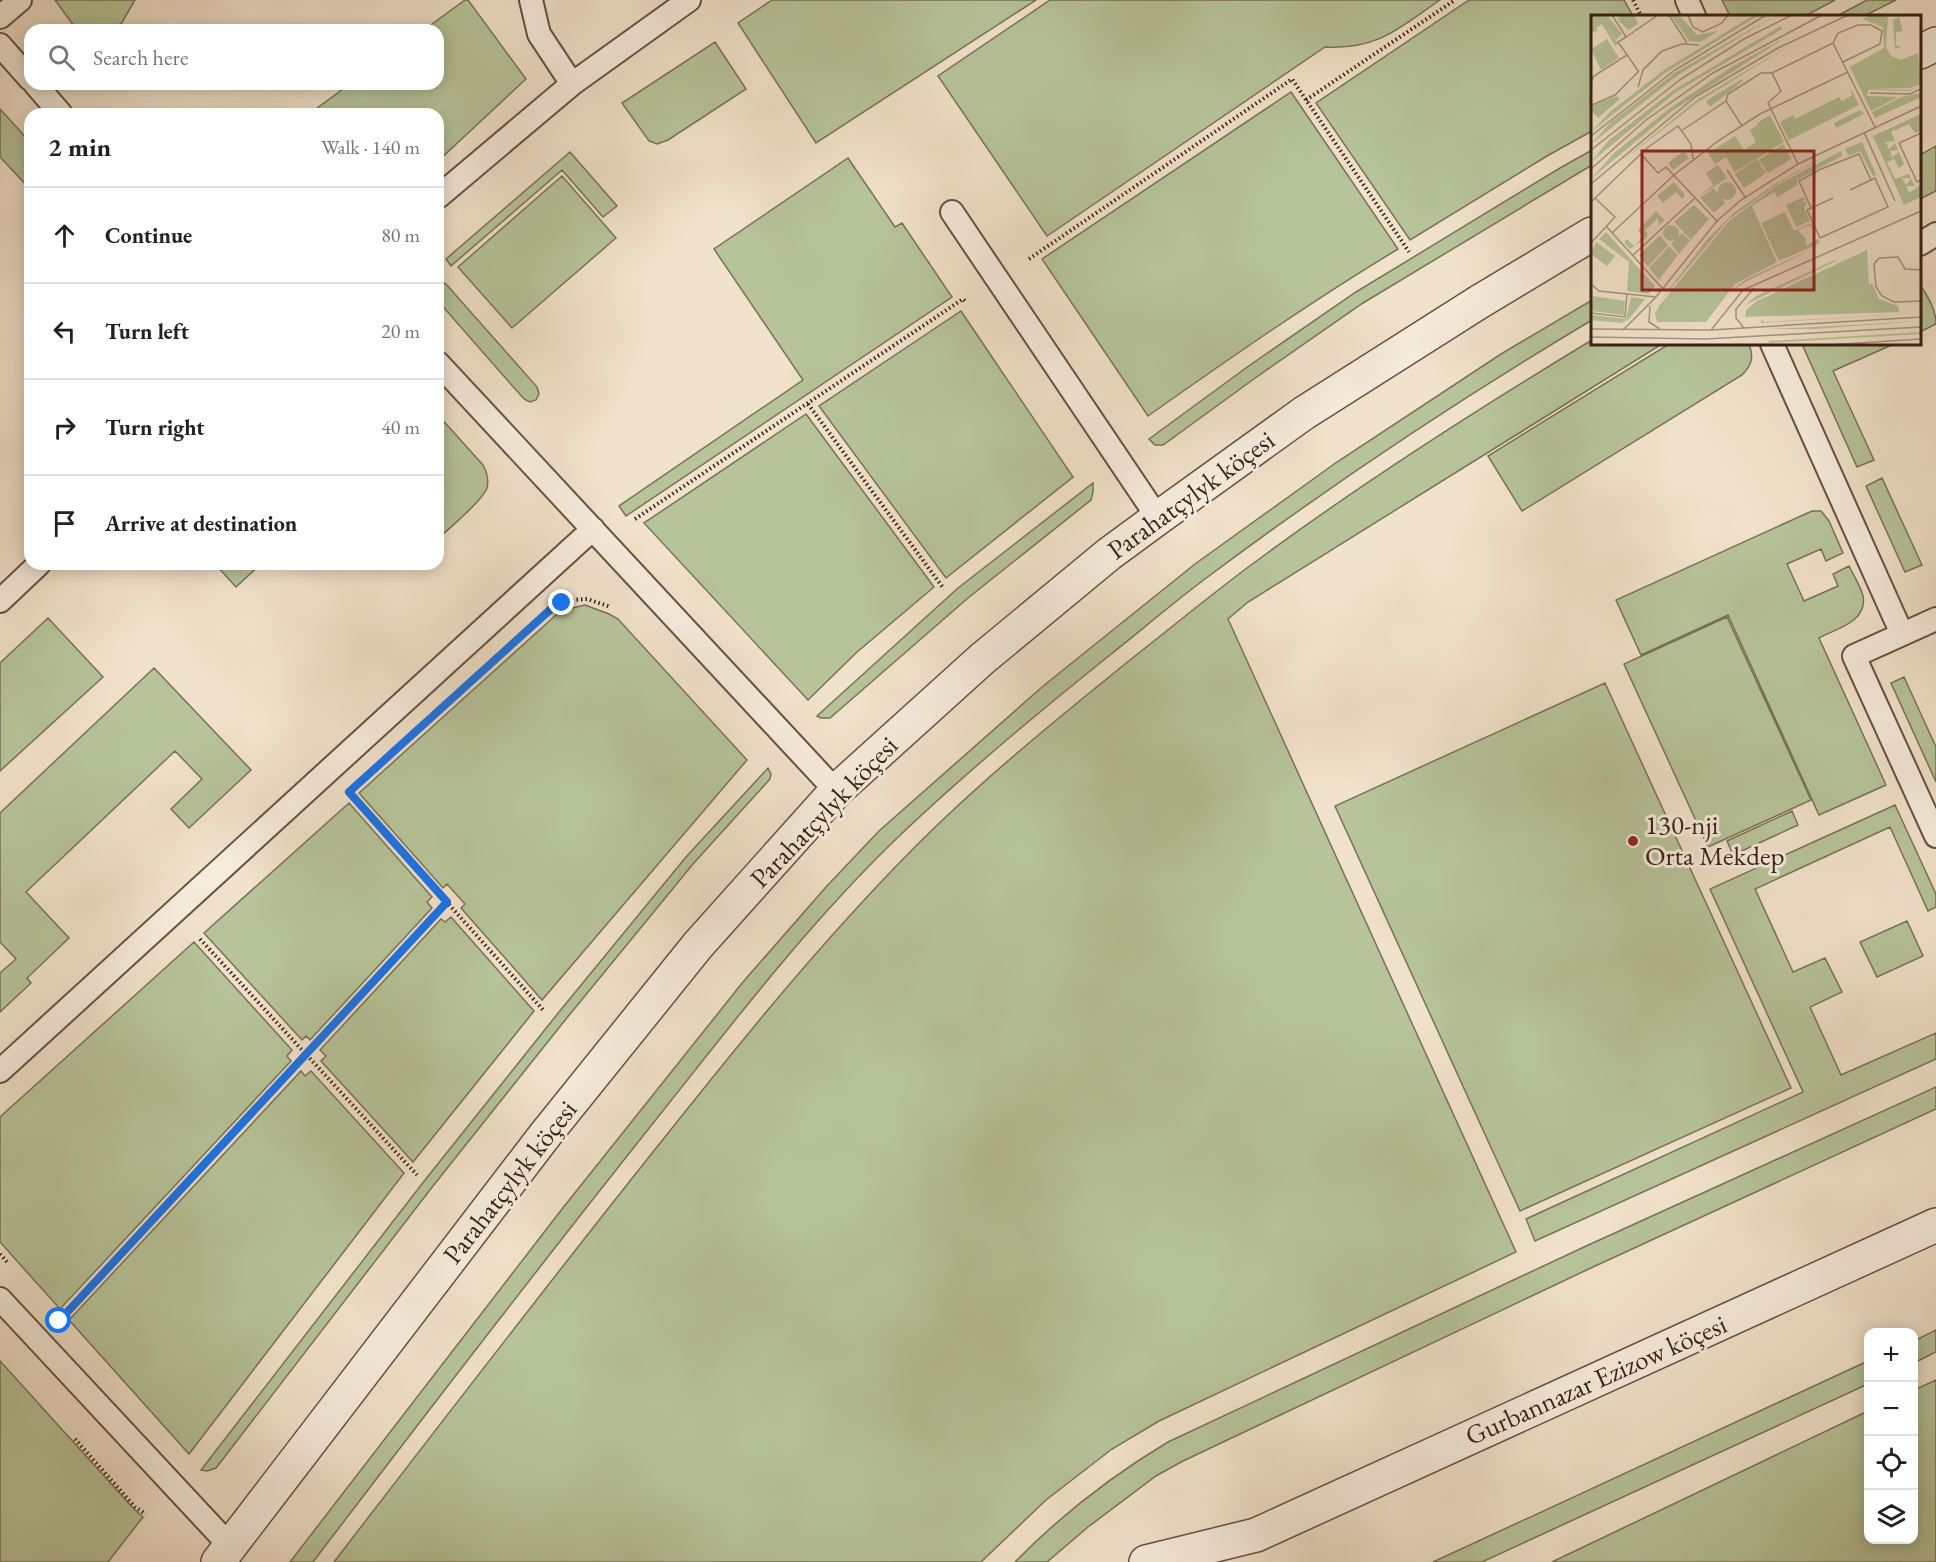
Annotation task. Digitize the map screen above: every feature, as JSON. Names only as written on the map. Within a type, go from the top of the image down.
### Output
[{"type":"street","points":[[1921,52],[1936,44]]},
{"type":"street","name":"Parahatçylyk köçesi","points":[[225,1555],[545,1135],[698,945],[836,791],[982,659],[1109,554],[1304,413],[1479,302],[1591,235]]},
{"type":"street","name":"Gurbannazar Ezizow köçesi","points":[[1146,1562],[1256,1535],[1936,1225]]},
{"type":"street","points":[[1234,1562],[1256,1535]]},
{"type":"lane","points":[[0,17],[20,0]]},
{"type":"lane","points":[[531,0],[539,34],[572,84]]},
{"type":"lane","points":[[444,192],[572,84],[689,0]]},
{"type":"lane","points":[[1687,0],[1694,15]]},
{"type":"lane","points":[[0,45],[24,72]]},
{"type":"lane","points":[[39,90],[56,108]]},
{"type":"lane","points":[[952,212],[1158,518]]},
{"type":"lane","points":[[1921,243],[1936,234]]},
{"type":"lane","points":[[1772,345],[1902,634]]},
{"type":"lane","points":[[444,369],[836,791]]},
{"type":"lane","points":[[0,1071],[592,529]]},
{"type":"lane","points":[[0,601],[33,570]]},
{"type":"lane","points":[[1936,619],[1854,656],[1936,836]]},
{"type":"lane","points":[[0,1299],[225,1555]]},
{"type":"path","points":[[1306,100],[1455,0]]},
{"type":"path","points":[[1633,0],[1640,15]]},
{"type":"path","points":[[1035,268],[1029,259],[1292,80],[1409,252]]},
{"type":"path","points":[[631,522],[963,299],[970,308]]},
{"type":"path","points":[[808,404],[944,589]]},
{"type":"path","points":[[568,601],[587,599],[618,611]]},
{"type":"path","points":[[349,792],[544,1011]]},
{"type":"path","points":[[59,1321],[447,902]]},
{"type":"path","points":[[194,932],[417,1175]]},
{"type":"green space","points":[[55,0],[135,0],[121,24],[73,24]]},
{"type":"green space","points":[[468,0],[526,79],[444,155],[444,108],[317,108],[342,90],[444,90],[444,24],[432,24]]},
{"type":"green space","points":[[772,0],[1036,0],[816,143],[738,23]]},
{"type":"green space","points":[[1050,0],[1440,0],[1400,28],[1374,41],[1360,45],[1325,47],[1047,236],[938,76]]},
{"type":"green space","points":[[1469,0],[1624,0],[1632,15],[1591,15],[1591,132],[1410,240],[1316,103]]},
{"type":"green space","points":[[1722,0],[1835,0],[1807,15],[1730,15]]},
{"type":"green space","points":[[1867,0],[1896,0],[1866,15],[1839,15]]},
{"type":"green space","points":[[715,42],[746,89],[668,140],[657,144],[649,141],[622,103]]},
{"type":"green space","points":[[1291,92],[1398,249],[1272,330],[1148,416],[1042,259]]},
{"type":"green space","points":[[0,109],[24,135],[24,183],[0,157]]},
{"type":"green space","points":[[1936,146],[1936,191],[1921,198],[1921,154]]},
{"type":"green space","points":[[1591,151],[1591,166],[1363,303],[1163,445],[1155,445],[1149,439],[1250,365],[1356,292]]},
{"type":"green space","points":[[570,152],[617,206],[603,217],[562,170],[451,266],[446,259]]},
{"type":"green space","points":[[848,158],[895,227],[902,223],[952,297],[626,516],[619,506],[803,380],[714,249]]},
{"type":"green space","points":[[562,176],[616,238],[512,328],[458,267]]},
{"type":"green space","points":[[444,283],[537,387],[539,394],[536,400],[530,402],[524,399],[444,308]]},
{"type":"green space","points":[[1921,286],[1931,303],[1936,324],[1921,332]]},
{"type":"green space","points":[[1591,301],[1591,321],[1397,443],[1302,508],[1196,586],[998,747],[891,844],[830,908],[744,1008],[530,1280],[313,1562],[290,1562],[562,1209],[743,982],[826,887],[879,831],[1042,687],[1195,564],[1337,462],[1501,354]]},
{"type":"green space","points":[[961,311],[1073,477],[946,578],[819,406]]},
{"type":"green space","points":[[1591,341],[1591,345],[1660,345],[1248,602],[1228,619],[1516,1252],[1159,1421],[1112,1449],[1046,1500],[981,1562],[334,1562],[567,1261],[741,1042],[841,925],[936,826],[1043,731],[1251,565],[1419,448]]},
{"type":"green space","points":[[1667,345],[1749,345],[1751,361],[1742,375],[1522,511],[1488,456]]},
{"type":"green space","points":[[1802,345],[1892,345],[1833,371],[1874,460],[1857,467]]},
{"type":"green space","points":[[806,414],[934,587],[856,653],[808,700],[644,523]]},
{"type":"green space","points":[[444,422],[483,465],[487,473],[487,488],[467,513],[444,533]]},
{"type":"green space","points":[[1882,478],[1922,565],[1905,572],[1866,486]]},
{"type":"green space","points":[[1093,483],[1091,500],[968,598],[830,718],[817,716],[958,588]]},
{"type":"green space","points":[[1812,511],[1821,511],[1829,521],[1843,553],[1826,561],[1821,549],[1787,564],[1804,601],[1838,586],[1833,574],[1849,566],[1859,585],[1863,596],[1860,612],[1849,623],[1819,638],[1886,785],[1819,815],[1728,615],[1641,655],[1616,600]]},
{"type":"green space","points":[[220,570],[254,570],[236,587]]},
{"type":"green space","points":[[585,605],[618,619],[747,760],[542,1000],[461,908],[465,904],[447,884],[443,888],[359,793],[556,615],[564,610]]},
{"type":"green space","points":[[1727,617],[1811,800],[1708,847],[1624,664]]},
{"type":"green space","points":[[48,618],[103,677],[0,771],[0,663]]},
{"type":"green space","points":[[154,668],[251,770],[189,828],[171,809],[202,779],[175,751],[26,892],[69,938],[27,978],[31,983],[0,1012],[0,973],[16,959],[0,942],[0,813]]},
{"type":"green space","points":[[1904,677],[1936,747],[1936,782],[1891,683]]},
{"type":"green space","points":[[1605,683],[1791,1088],[1520,1211],[1335,806]]},
{"type":"green space","points":[[768,768],[771,774],[770,779],[693,864],[566,1019],[433,1186],[216,1468],[201,1470],[425,1180],[559,1012],[686,857]]},
{"type":"green space","points":[[349,803],[432,897],[427,902],[432,908],[310,1040],[306,1036],[302,1040],[204,933]]},
{"type":"green space","points":[[1895,805],[1936,894],[1936,907],[1928,911],[1890,827],[1755,889],[1793,972],[1825,958],[1842,992],[1810,1007],[1841,1075],[1936,1033],[1936,1059],[1535,1241],[1526,1219],[1803,1092],[1710,889]]},
{"type":"green space","points":[[1792,811],[1798,825],[1733,855],[1727,841]]},
{"type":"green space","points":[[451,917],[534,1011],[413,1162],[321,1061],[326,1056],[320,1050],[441,919],[445,922]]},
{"type":"green space","points":[[1907,921],[1923,956],[1877,977],[1860,942]]},
{"type":"green space","points":[[194,942],[292,1050],[287,1056],[291,1061],[60,1309],[0,1242],[0,1117]]},
{"type":"green space","points":[[301,1071],[305,1076],[311,1071],[404,1173],[189,1454],[69,1320]]},
{"type":"green space","points":[[1936,1087],[1936,1109],[1593,1267],[1181,1462],[1156,1476],[1088,1527],[1047,1562],[1015,1562],[1050,1528],[1088,1497],[1127,1468],[1168,1442],[1584,1247]]},
{"type":"green space","points":[[1936,1330],[1936,1352],[1918,1361],[1918,1339]]},
{"type":"green space","points":[[0,1361],[143,1517],[108,1562],[0,1562]]},
{"type":"green space","points":[[1864,1363],[1864,1386],[1482,1562],[1433,1562]]},
{"type":"green space","points":[[1936,1380],[1936,1562],[1552,1562],[1864,1413],[1864,1544],[1918,1544],[1918,1388]]},
{"type":"place","name":"130-nji Orta Mekdep","points":[[1633,841]]},
{"type":"route","points":[[59,1321],[447,902],[349,792],[551,609],[562,603]]}]
